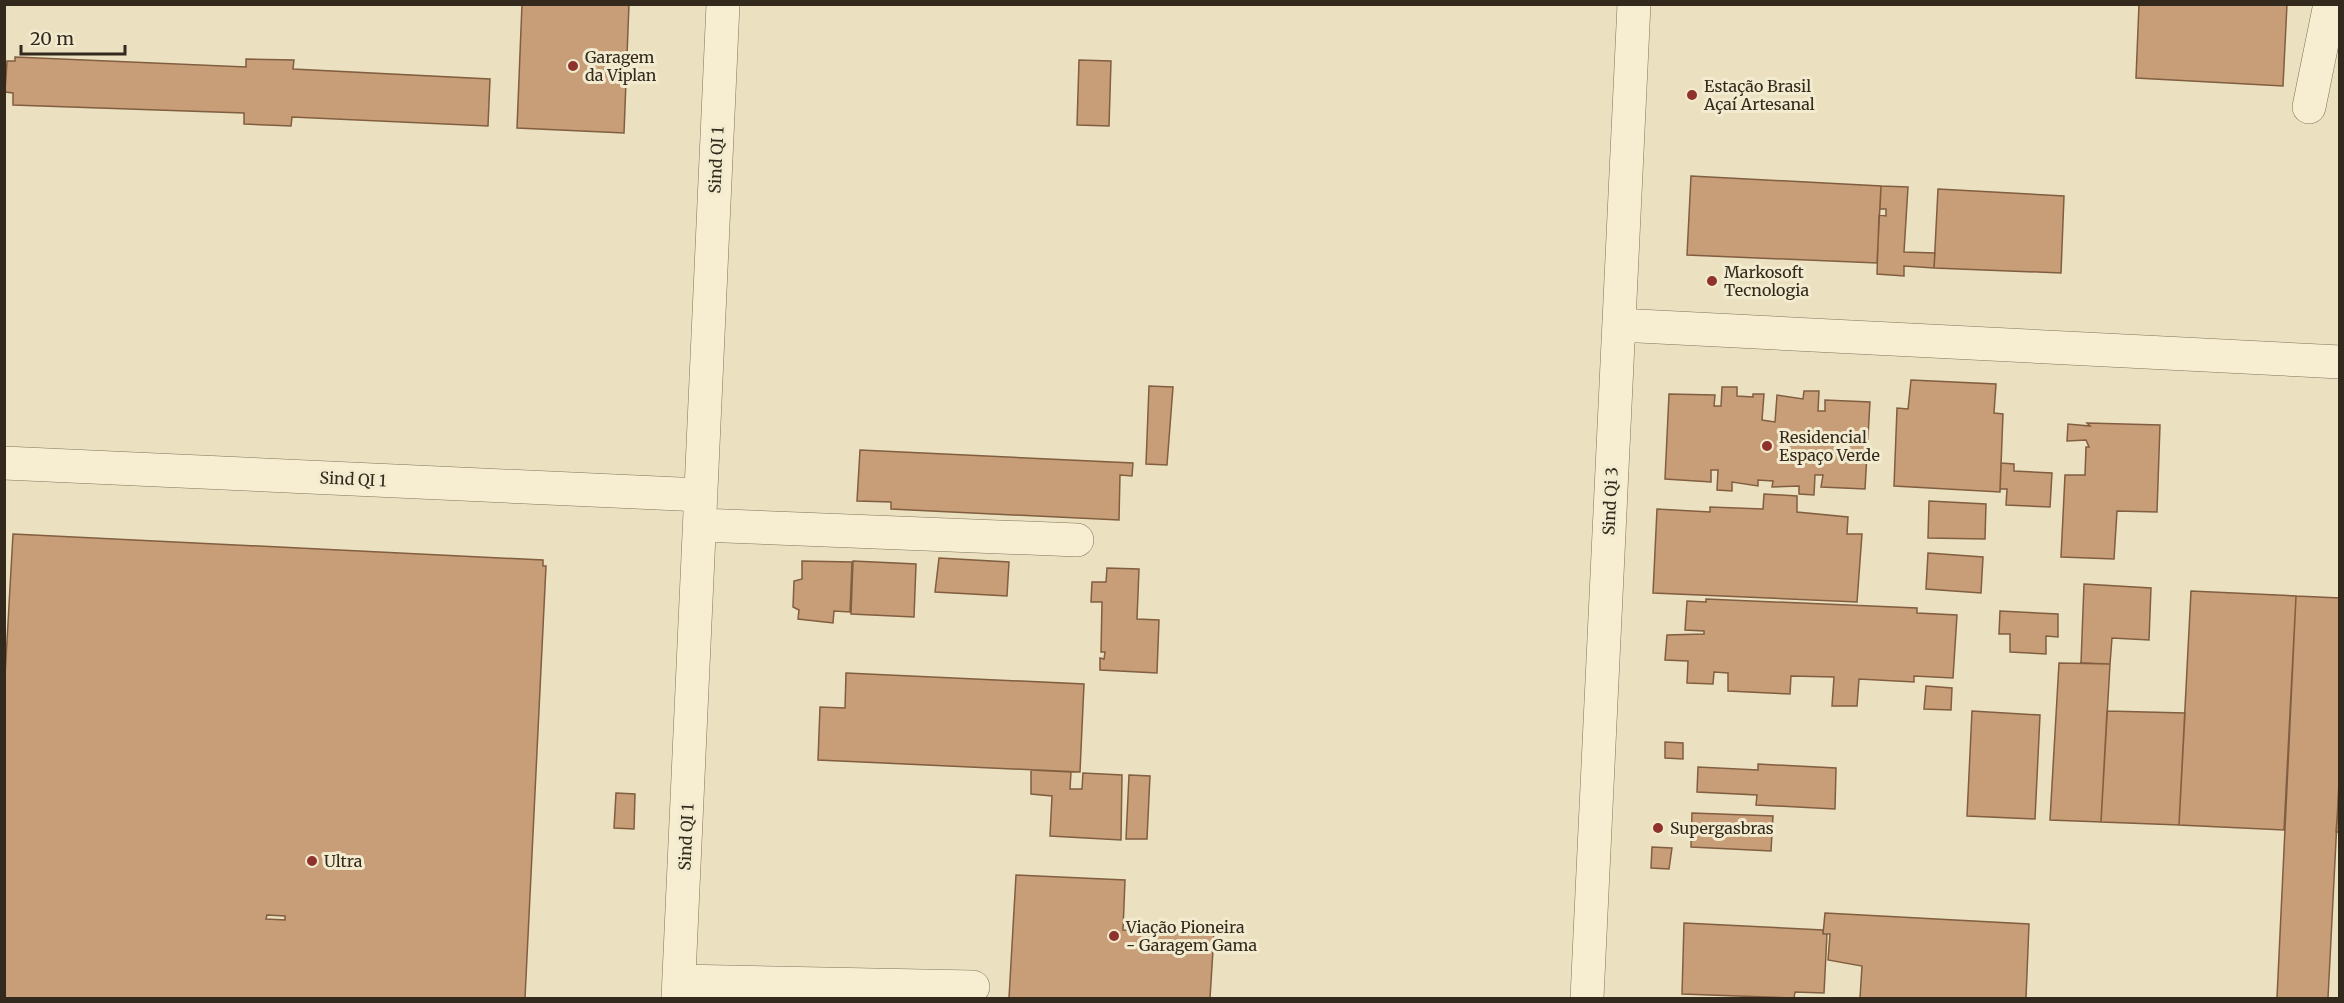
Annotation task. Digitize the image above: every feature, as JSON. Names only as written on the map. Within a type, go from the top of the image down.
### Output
[{"type":"street","name":"Sind QI 1","points":[[679,990],[723,4]]},
{"type":"street","name":"Sind Qi 3","points":[[1587,999],[1634,4]]},
{"type":"street","points":[[2309,107],[2330,4]]},
{"type":"street","points":[[1619,325],[2340,362]]},
{"type":"street","name":"Sind QI 1","points":[[4,463],[700,510]]},
{"type":"street","points":[[700,510],[1077,540]]},
{"type":"street","points":[[679,990],[973,987]]},
{"type":"building","name":"Garagem da Viplan","points":[[522,4],[629,4],[624,133],[517,128]]},
{"type":"building","points":[[2139,4],[2287,4],[2283,86],[2136,78]]},
{"type":"building","points":[[15,57],[246,67],[246,59],[294,60],[293,69],[490,79],[488,126],[292,117],[291,126],[244,124],[244,113],[13,105],[13,93],[5,92],[7,61],[15,61]]},
{"type":"building","points":[[1079,60],[1111,61],[1109,126],[1077,125]]},
{"type":"building","points":[[1691,176],[1881,186],[1877,263],[1687,255]]},
{"type":"building","points":[[1881,186],[1908,187],[1904,252],[1935,253],[1934,268],[1904,266],[1904,276],[1877,274],[1879,215],[1886,216],[1886,209],[1880,209]]},
{"type":"building","points":[[1938,189],[2064,196],[2061,273],[1934,268]]},
{"type":"building","points":[[1911,380],[1996,384],[1994,413],[2003,414],[2000,492],[1894,486],[1897,408],[1908,409]]},
{"type":"building","points":[[1149,386],[1173,387],[1167,465],[1146,464]]},
{"type":"building","name":"Residencial Espaço Verde","points":[[1722,387],[1737,387],[1737,396],[1753,397],[1753,394],[1764,394],[1762,420],[1775,422],[1777,395],[1803,399],[1804,391],[1819,391],[1818,411],[1825,411],[1825,400],[1870,402],[1865,489],[1821,487],[1823,475],[1815,475],[1814,495],[1799,494],[1799,486],[1772,487],[1773,481],[1758,480],[1758,486],[1732,482],[1732,491],[1717,490],[1718,470],[1711,470],[1711,482],[1665,479],[1669,394],[1715,395],[1714,406],[1721,406]]},
{"type":"building","points":[[2087,423],[2160,425],[2157,512],[2117,511],[2114,559],[2061,557],[2065,475],[2085,475],[2086,447],[2089,447],[2086,440],[2067,441],[2068,424],[2090,426]]},
{"type":"building","points":[[860,450],[1133,463],[1132,476],[1120,475],[1119,520],[891,509],[891,502],[857,501]]},
{"type":"building","points":[[2001,463],[2014,464],[2014,471],[2052,473],[2050,507],[2006,505],[2007,489],[2000,489]]},
{"type":"building","points":[[1764,494],[1797,496],[1797,512],[1848,517],[1847,534],[1862,534],[1857,602],[1653,593],[1657,509],[1710,512],[1710,507],[1763,509]]},
{"type":"building","points":[[1929,501],[1986,504],[1985,539],[1928,538]]},
{"type":"building","points":[[13,534],[543,560],[543,566],[546,566],[525,998],[4,998],[4,694]],"holes":[[[267,915],[285,916],[285,920],[266,919]]]},
{"type":"building","points":[[1928,553],[1983,557],[1981,593],[1926,589]]},
{"type":"building","points":[[939,558],[1009,562],[1007,596],[935,592]]},
{"type":"building","points":[[802,561],[852,562],[850,612],[834,611],[833,623],[798,619],[799,610],[793,607],[794,581],[802,579]]},
{"type":"building","points":[[853,561],[916,564],[914,617],[851,614]]},
{"type":"building","points":[[1107,568],[1139,569],[1137,619],[1159,620],[1157,673],[1100,670],[1100,658],[1104,659],[1105,652],[1101,652],[1102,602],[1091,602],[1092,582],[1106,582]]},
{"type":"building","points":[[2084,584],[2151,588],[2149,640],[2112,638],[2110,664],[2081,663]]},
{"type":"building","points":[[2191,591],[2296,596],[2284,830],[2179,825]]},
{"type":"building","points":[[2296,596],[2340,598],[2340,762],[2328,998],[2277,998]]},
{"type":"building","points":[[1706,599],[1917,608],[1917,613],[1957,615],[1953,678],[1914,676],[1914,682],[1859,679],[1857,706],[1832,706],[1834,677],[1791,676],[1790,694],[1728,691],[1728,673],[1714,672],[1713,684],[1687,683],[1688,661],[1665,660],[1667,635],[1704,634],[1704,631],[1685,630],[1687,601],[1706,602]]},
{"type":"building","points":[[2000,611],[2058,614],[2058,637],[2046,636],[2046,654],[2010,652],[2010,634],[1999,634]]},
{"type":"building","points":[[2059,663],[2110,664],[2101,822],[2050,820]]},
{"type":"building","points":[[846,673],[1084,684],[1080,772],[818,760],[820,707],[845,708]]},
{"type":"building","points":[[1926,686],[1952,688],[1951,710],[1924,709]]},
{"type":"building","points":[[1972,711],[2040,715],[2035,819],[1967,816]]},
{"type":"building","points":[[2107,711],[2185,713],[2179,825],[2101,822]]},
{"type":"building","points":[[1665,742],[1683,743],[1683,759],[1665,758]]},
{"type":"building","points":[[1758,764],[1836,768],[1835,809],[1756,805],[1757,795],[1697,792],[1698,767],[1758,770]]},
{"type":"building","points":[[1031,770],[1071,772],[1070,789],[1082,789],[1083,773],[1122,775],[1121,840],[1050,836],[1052,796],[1031,794]]},
{"type":"building","points":[[1129,775],[1150,776],[1147,839],[1126,839]]},
{"type":"building","points":[[616,793],[635,794],[634,829],[614,828]]},
{"type":"building","points":[[2338,805],[2340,805],[2340,832],[2336,832]]},
{"type":"building","points":[[1692,813],[1773,816],[1771,851],[1691,847]]},
{"type":"building","points":[[1652,847],[1672,848],[1669,869],[1651,868]]},
{"type":"building","name":"Viação Pioneira - Garagem Gama","points":[[1016,875],[1125,880],[1123,930],[1214,934],[1210,998],[1009,998]]},
{"type":"building","points":[[1825,913],[2029,924],[2026,998],[1860,998],[1862,966],[1828,960],[1830,934],[1823,934]]},
{"type":"building","points":[[1684,923],[1823,930],[1823,934],[1827,934],[1824,993],[1795,992],[1794,998],[1682,994]]},
{"type":"place","name":"Garagem da Viplan","points":[[573,66]]},
{"type":"place","name":"Estação Brasil Açaí Artesanal","points":[[1692,95]]},
{"type":"place","name":"Markosoft Tecnologia","points":[[1712,281]]},
{"type":"place","name":"Residencial Espaço Verde","points":[[1767,446]]},
{"type":"place","name":"Supergasbras","points":[[1658,828]]},
{"type":"place","name":"Ultra","points":[[312,861]]},
{"type":"place","name":"Viação Pioneira - Garagem Gama","points":[[1114,936]]}]
